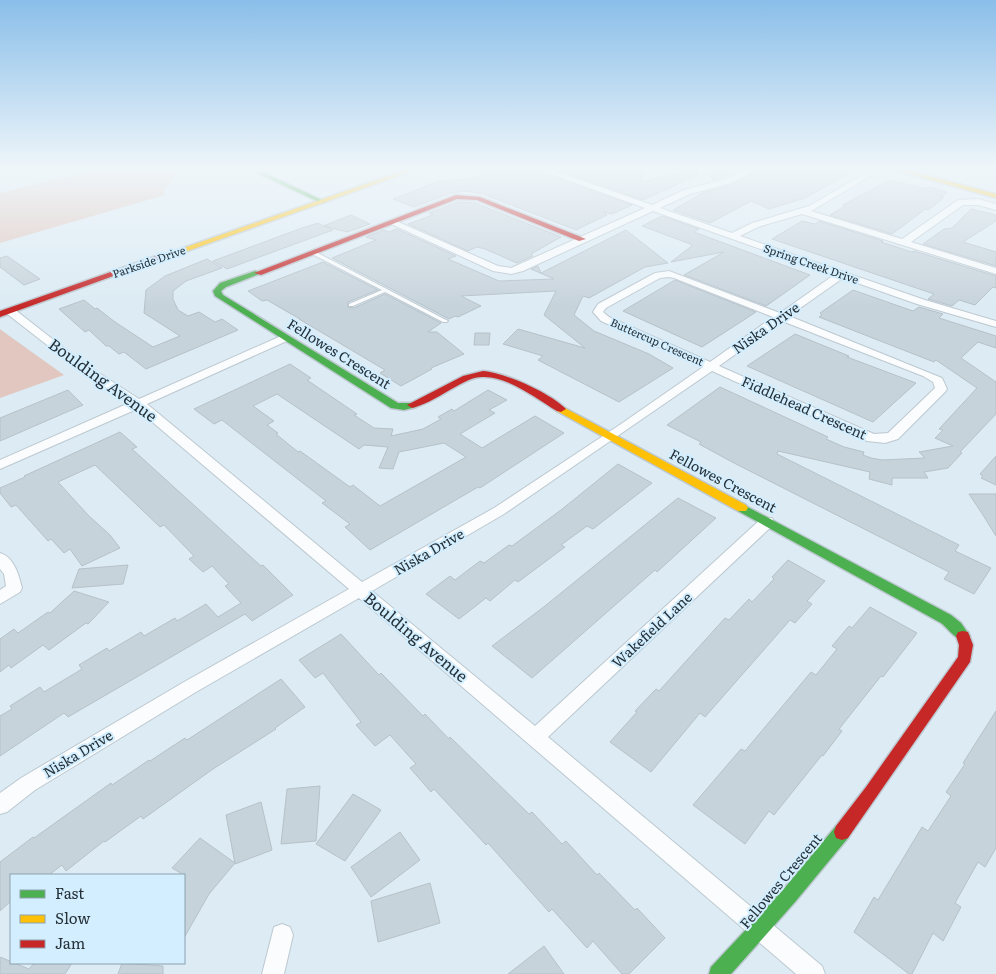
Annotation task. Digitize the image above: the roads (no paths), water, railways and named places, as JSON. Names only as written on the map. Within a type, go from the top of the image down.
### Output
[{"type":"street","name":"Parkside Drive","points":[[5,312],[284,215]]},
{"type":"street","points":[[390,222],[407,215]]},
{"type":"street","points":[[522,215],[582,239]]},
{"type":"street","points":[[390,222],[504,271],[520,269],[635,215]]},
{"type":"street","name":"Spring Creek Drive","points":[[674,215],[934,306],[994,321]]},
{"type":"street","points":[[733,236],[755,225],[790,215]]},
{"type":"street","points":[[813,215],[996,271]]},
{"type":"street","points":[[903,243],[942,215]]},
{"type":"street","name":"Fellowes Crescent","points":[[390,222],[223,285],[217,291],[219,296],[395,406],[413,406],[473,375],[490,373],[506,378],[946,618],[960,628],[968,647],[965,658],[872,792],[845,828],[761,928],[718,974]]},
{"type":"street","name":"Buttercup Crescent","points":[[710,366],[605,319],[598,312],[602,306],[658,275],[669,274],[782,317]]},
{"type":"street","name":"Niska Drive","points":[[0,805],[28,784],[190,687],[499,511],[842,274]]},
{"type":"street","name":"Boulding Avenue","points":[[5,312],[148,411],[536,737],[814,974]]},
{"type":"street","name":"Fiddlehead Crescent","points":[[710,366],[863,435],[876,438],[893,436],[941,388],[938,380],[927,374],[782,317]]},
{"type":"street","points":[[0,465],[286,338]]},
{"type":"street","name":"Wakefield Lane","points":[[536,737],[768,522]]},
{"type":"street","points":[[0,558],[11,573],[14,588],[0,598]]},
{"type":"street","points":[[273,974],[282,935]]},
{"type":"lane","points":[[312,252],[445,321]]},
{"type":"lane","points":[[351,305],[386,290]]}]
